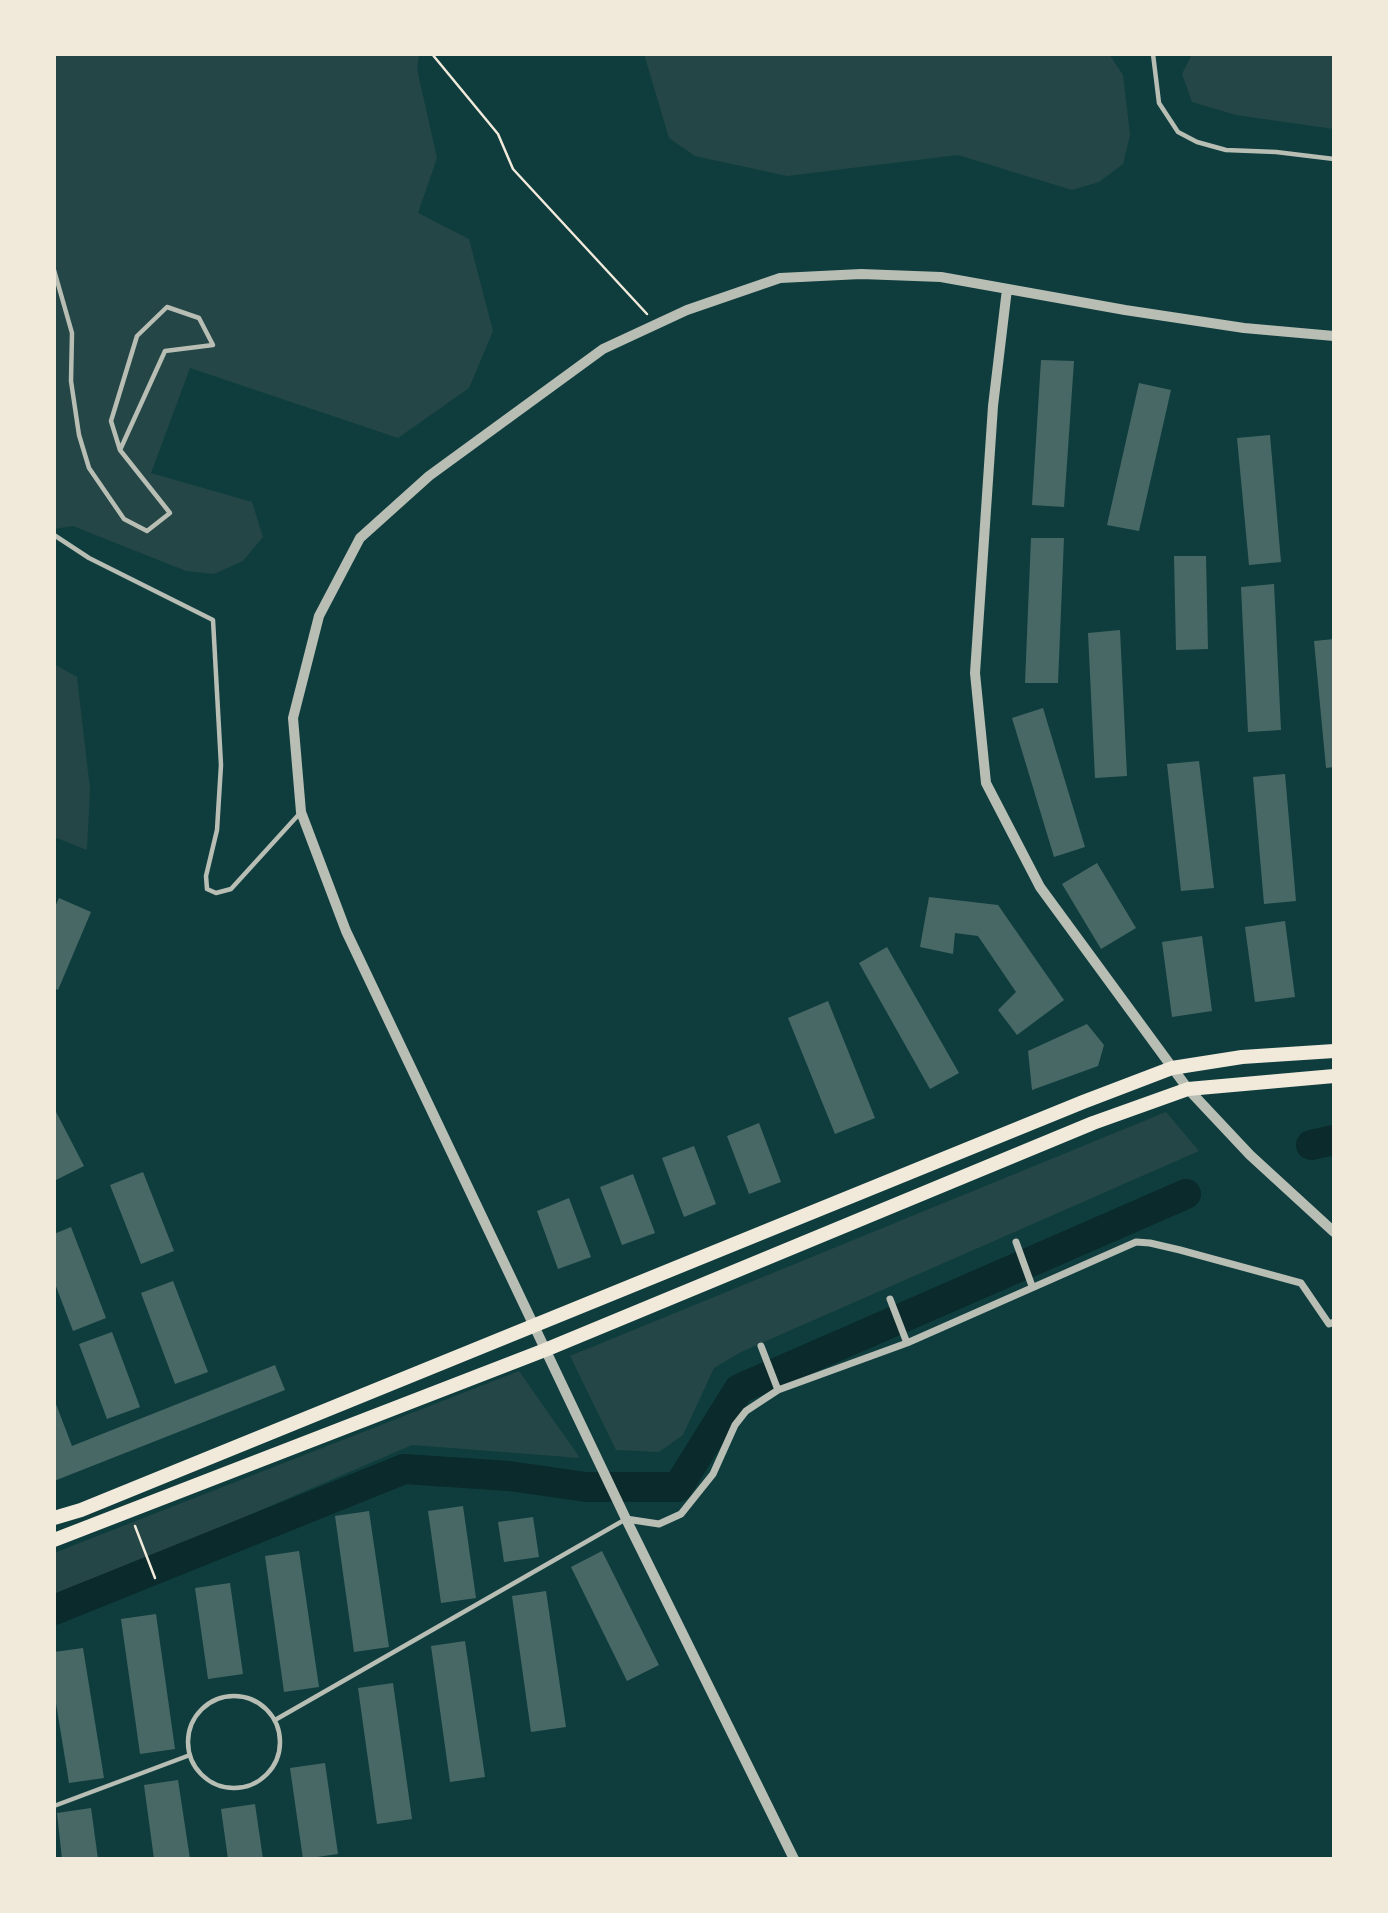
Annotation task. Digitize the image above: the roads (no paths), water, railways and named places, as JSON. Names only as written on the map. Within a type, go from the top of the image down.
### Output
[{"type":"main road","points":[[54,1518],[1172,1068],[1242,1058],[1334,1051]]},
{"type":"main road","points":[[54,1540],[545,1350],[1093,1123],[1188,1089],[1334,1076]]},
{"type":"street","points":[[794,1859],[584,1432],[346,931],[301,812],[293,718],[319,616],[360,538],[429,476],[603,349],[687,310],[780,278],[861,274],[941,277],[1244,328],[1334,336]]},
{"type":"street","points":[[1007,289],[993,406],[975,673],[986,783],[1040,887],[1188,1089],[1250,1155],[1334,1232]]},
{"type":"street","points":[[1016,1242],[1032,1286]]},
{"type":"street","points":[[626,1519],[659,1524],[681,1514],[713,1474],[735,1425],[746,1411],[778,1390],[907,1343],[1136,1242],[1150,1243],[1301,1283],[1329,1324],[1334,1322]]},
{"type":"street","points":[[890,1299],[907,1343]]},
{"type":"street","points":[[761,1346],[778,1390]]},
{"type":"lane","points":[[1153,54],[1159,103],[1178,132],[1197,142],[1226,150],[1276,152],[1334,159]]},
{"type":"lane","points":[[54,270],[72,333],[71,381],[79,435],[89,468],[124,519],[147,531],[170,513],[120,450],[111,421],[137,336],[167,307],[199,318],[212,345],[165,351],[120,450]]},
{"type":"lane","points":[[54,535],[89,558],[213,620],[221,765],[217,830],[206,876],[207,889],[216,893],[230,889],[301,812]]},
{"type":"lane","points":[[275,1720],[626,1519]]},
{"type":"lane","points":[[233,1696],[250,1698],[264,1707],[275,1720],[280,1736],[279,1753],[272,1769],[259,1781],[243,1787],[226,1787],[210,1781],[198,1770],[190,1755],[188,1738],[193,1721],[203,1708],[217,1699],[233,1696]]},
{"type":"lane","points":[[54,1806],[190,1755]]},
{"type":"waterway","points":[[1311,1145],[1334,1140]]},
{"type":"waterway","points":[[54,1610],[404,1469],[509,1476],[586,1487],[678,1487],[739,1389],[1186,1194]]}]
